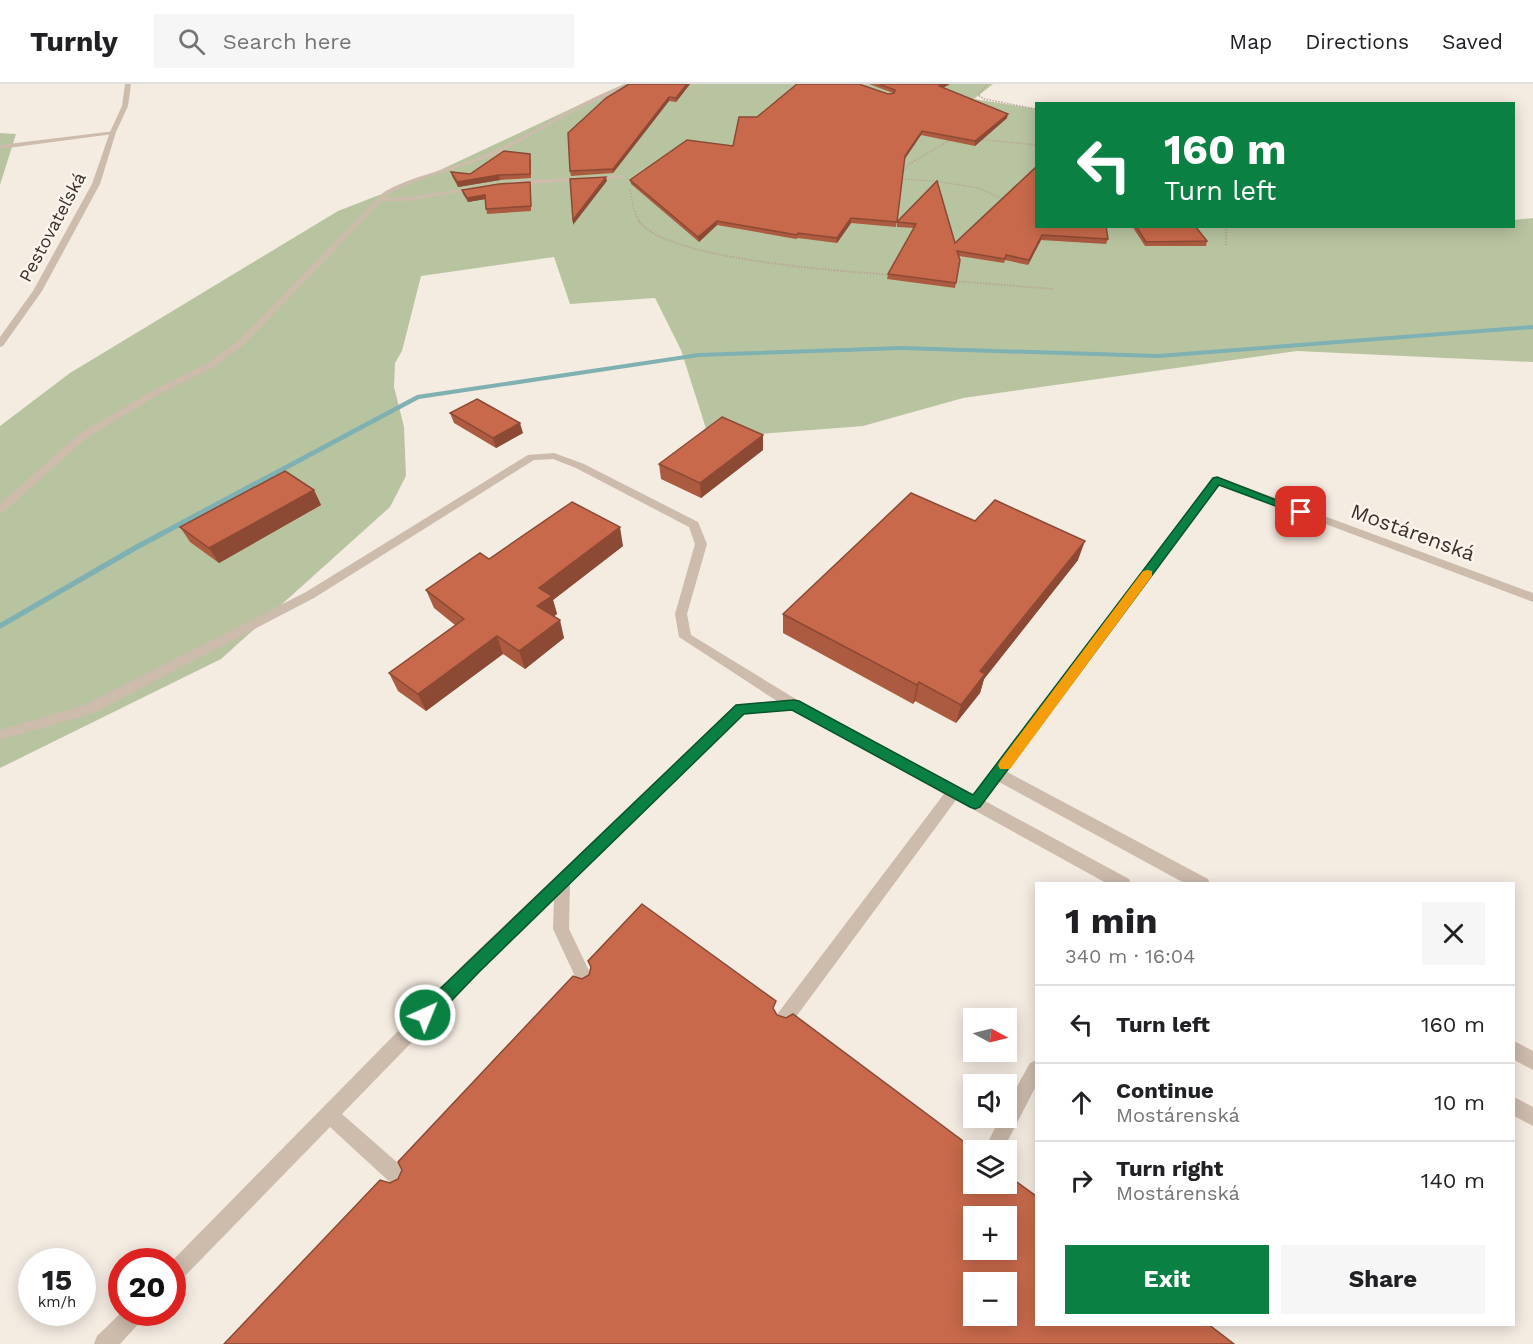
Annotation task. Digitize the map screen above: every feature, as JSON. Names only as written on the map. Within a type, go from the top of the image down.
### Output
[{"type":"street","name":"Pestovateľská","points":[[0,344],[37,291],[96,184],[113,132],[125,106],[128,84]]},
{"type":"lane","points":[[0,510],[82,436],[155,393],[211,365],[242,342],[380,199],[411,179],[489,156],[584,103],[631,84]]},
{"type":"lane","points":[[857,84],[890,95]]},
{"type":"lane","points":[[0,147],[113,132]]},
{"type":"lane","points":[[500,184],[623,177]]},
{"type":"lane","points":[[380,199],[409,199],[490,186]]},
{"type":"lane","points":[[0,735],[89,709],[310,595],[532,457],[554,456],[580,466],[694,525],[702,544],[681,614],[686,637],[794,705],[1119,882]]},
{"type":"lane","name":"Mostárenská","points":[[998,774],[1217,480],[1533,598]]},
{"type":"lane","points":[[186,1261],[474,966],[741,709],[794,705]]},
{"type":"lane","points":[[975,803],[998,774],[1198,882]]},
{"type":"lane","points":[[784,1019],[955,791]]},
{"type":"lane","points":[[562,881],[561,928],[586,981]]},
{"type":"lane","points":[[1515,1051],[1533,1061]]},
{"type":"lane","points":[[998,1140],[1035,1071]]},
{"type":"lane","points":[[1515,1107],[1533,1117]]},
{"type":"lane","points":[[329,1114],[401,1179]]},
{"type":"lane","points":[[105,1344],[122,1326]]},
{"type":"path","points":[[987,84],[978,94],[984,99],[1035,109]]},
{"type":"path","points":[[958,135],[909,164],[898,179],[934,181],[979,188],[1013,205]]},
{"type":"path","points":[[974,138],[1035,145]]},
{"type":"path","points":[[623,177],[630,188],[637,217],[643,226],[657,236],[703,251],[782,264],[891,275]]},
{"type":"path","points":[[1226,228],[1226,246]]},
{"type":"path","points":[[951,281],[1053,289]]},
{"type":"green space","points":[[624,84],[993,84],[974,99],[1035,109],[1035,228],[1515,228],[1515,220],[1533,218],[1533,362],[1297,351],[963,398],[863,426],[709,438],[681,350],[655,298],[570,304],[554,257],[421,276],[402,351],[395,363],[394,387],[404,427],[406,476],[390,507],[221,659],[0,768],[0,426],[70,373],[338,211],[423,178]]},
{"type":"green space","points":[[0,133],[16,134],[0,185]]},
{"type":"building","points":[[629,84],[687,84],[676,98],[669,97],[613,169],[570,171],[568,133],[606,98]]},
{"type":"building","points":[[797,84],[859,84],[888,94],[894,93],[895,90],[879,84],[943,84],[939,86],[1008,114],[975,141],[922,131],[905,156],[897,222],[851,218],[837,238],[798,233],[797,235],[717,221],[698,237],[630,180],[687,140],[733,146],[739,117],[757,117]]},
{"type":"building","points":[[504,151],[530,154],[530,174],[499,175],[457,182],[451,172],[470,174]]},
{"type":"building","points":[[1035,168],[1035,228],[1106,228],[1108,239],[1042,235],[1029,260],[1006,255],[1005,259],[957,251],[960,260],[956,283],[888,274],[916,224],[897,222],[937,181],[955,243]]},
{"type":"building","points":[[606,177],[573,220],[570,179]]},
{"type":"building","points":[[530,182],[531,206],[486,209],[485,195],[467,198],[462,190],[499,184]]},
{"type":"building","points":[[1137,228],[1197,228],[1207,241],[1146,242]]},
{"type":"building","points":[[477,399],[520,423],[493,438],[450,413]]},
{"type":"building","points":[[722,417],[763,435],[700,483],[659,464]]},
{"type":"building","points":[[285,471],[314,490],[209,548],[180,527]]},
{"type":"building","points":[[911,493],[975,521],[995,500],[1085,541],[980,671],[985,674],[961,705],[919,682],[917,685],[783,614]]},
{"type":"building","points":[[572,502],[620,527],[539,588],[552,596],[537,606],[560,620],[519,651],[497,636],[418,694],[389,673],[464,619],[426,590],[480,553],[489,559]]},
{"type":"building","points":[[642,904],[776,1001],[773,1008],[777,1015],[786,1018],[793,1014],[963,1141],[963,1194],[1017,1194],[1017,1182],[1035,1195],[1035,1326],[1211,1326],[1234,1344],[224,1344],[380,1180],[390,1183],[398,1179],[402,1170],[398,1162],[573,976],[582,979],[589,975],[591,967],[588,961]]},
{"type":"waterway","points":[[0,626],[135,548],[417,397],[699,355],[902,348],[1158,356],[1533,327]]},
{"type":"slow traffic","points":[[1005,765],[1148,574]]},
{"type":"route","points":[[425,1015],[741,709],[794,705],[975,803],[1217,480],[1301,512]]}]
